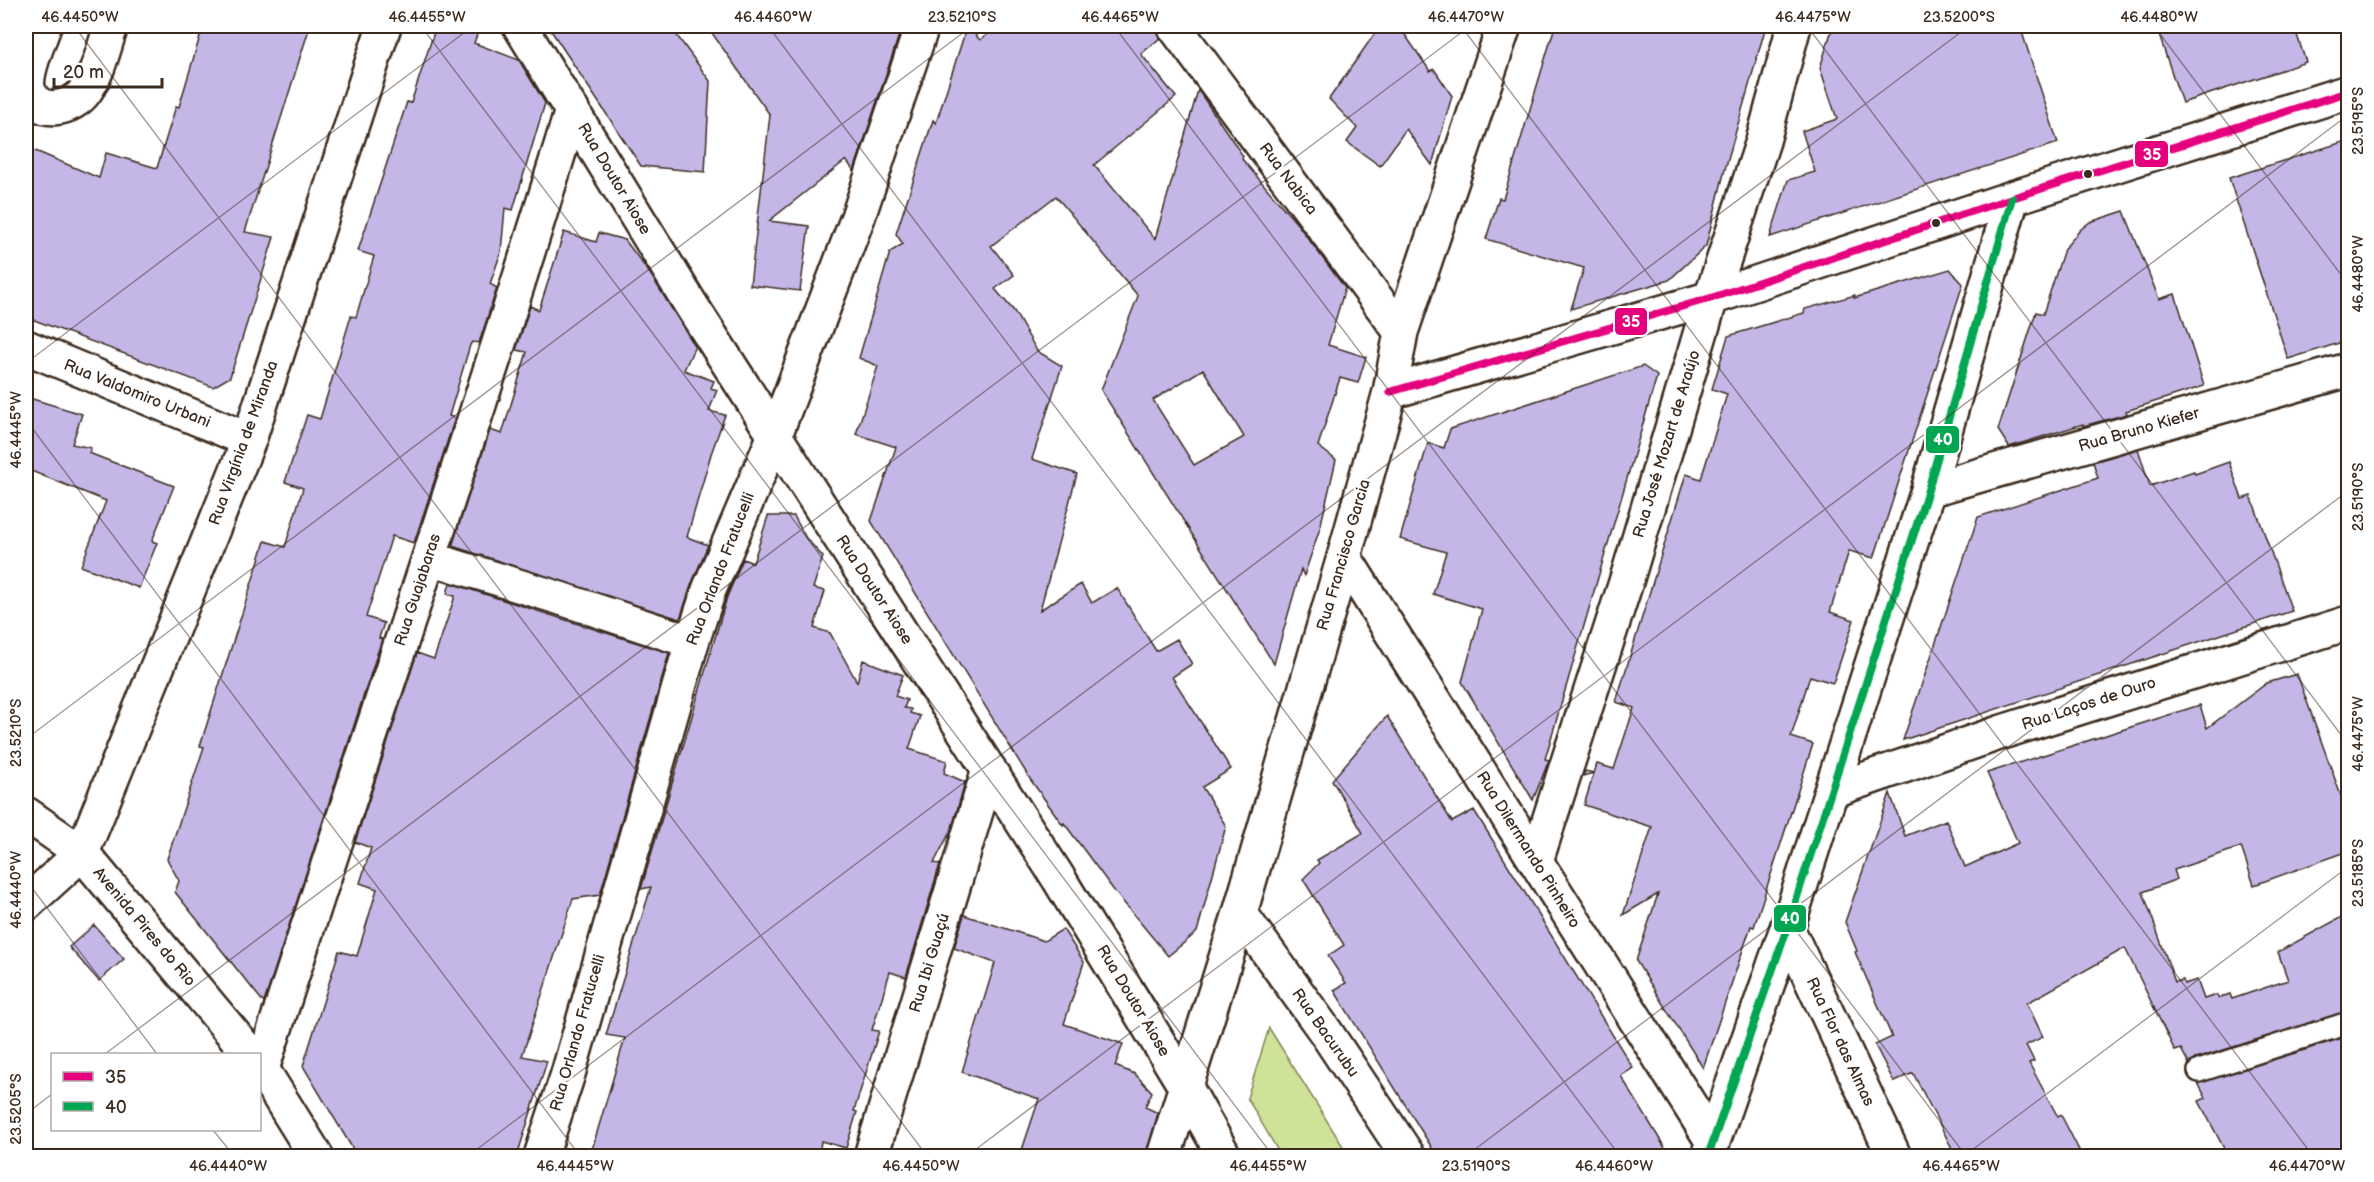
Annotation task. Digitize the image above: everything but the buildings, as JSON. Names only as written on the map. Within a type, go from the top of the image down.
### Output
[{"type":"street","points":[[44,26],[28,79],[28,89],[40,103],[58,109],[80,98],[87,90],[111,26]]},
{"type":"street","name":"Rua Virgínia de Miranda","points":[[82,853],[249,440],[384,26]]},
{"type":"street","name":"Rua Doutor Aiose","points":[[520,26],[691,305],[1059,879],[1185,1086],[1224,1156]]},
{"type":"street","name":"Rua Orlando Fratucelli","points":[[541,1156],[568,1074],[709,590],[775,435],[858,217],[922,26]]},
{"type":"street","name":"Rua Nabica","points":[[1174,26],[1401,332]]},
{"type":"street","name":"Rua Francisco Garcia","points":[[1164,1156],[1240,912],[1344,557],[1390,392],[1401,332],[1504,26]]},
{"type":"street","name":"Rua José Mozart de Araújo","points":[[1536,861],[1626,582],[1711,298],[1763,141],[1794,26]]},
{"type":"street","points":[[1390,392],[1711,298],[2012,198],[2349,92]]},
{"type":"street","name":"Rua Guajabaras","points":[[260,1053],[429,558],[518,287],[572,110]]},
{"type":"street","points":[[1711,1149],[1787,928],[1928,490],[2012,198]]},
{"type":"street","name":"Rua Valdomiro Urbani","points":[[26,347],[249,440]]},
{"type":"street","name":"Rua Bruno Kiefer","points":[[1928,490],[2349,370]]},
{"type":"street","name":"Rua Dilermando Pinheiro","points":[[1344,557],[1536,861],[1711,1149]]},
{"type":"street","points":[[429,558],[692,642]]},
{"type":"street","name":"Rua Laços de Ouro","points":[[1831,791],[2002,732],[2349,623]]},
{"type":"street","name":"Rua Ibi Guaçú","points":[[871,1156],[989,769]]},
{"type":"street","name":"Avenida Pires do Rio","points":[[26,814],[82,853],[249,1053]]},
{"type":"street","points":[[26,904],[82,853]]},
{"type":"street","name":"Rua Bacurubu","points":[[1240,912],[1325,1031],[1408,1156]]},
{"type":"street","name":"Rua Flor das Almas","points":[[1787,928],[1894,1156]]},
{"type":"street","name":"Avenida Pires do Rio","points":[[261,1069],[316,1156]]},
{"type":"lane","points":[[2199,1071],[2349,1023]]},
{"type":"green space","points":[[1269,1028],[1349,1156],[1281,1156],[1247,1098]]},
{"type":"transit line","name":"35","points":[[1390,392],[1711,298],[2012,198],[2348,92]]},
{"type":"transit line","name":"40","points":[[1708,1156],[1787,928],[1928,490],[2012,198]]}]
